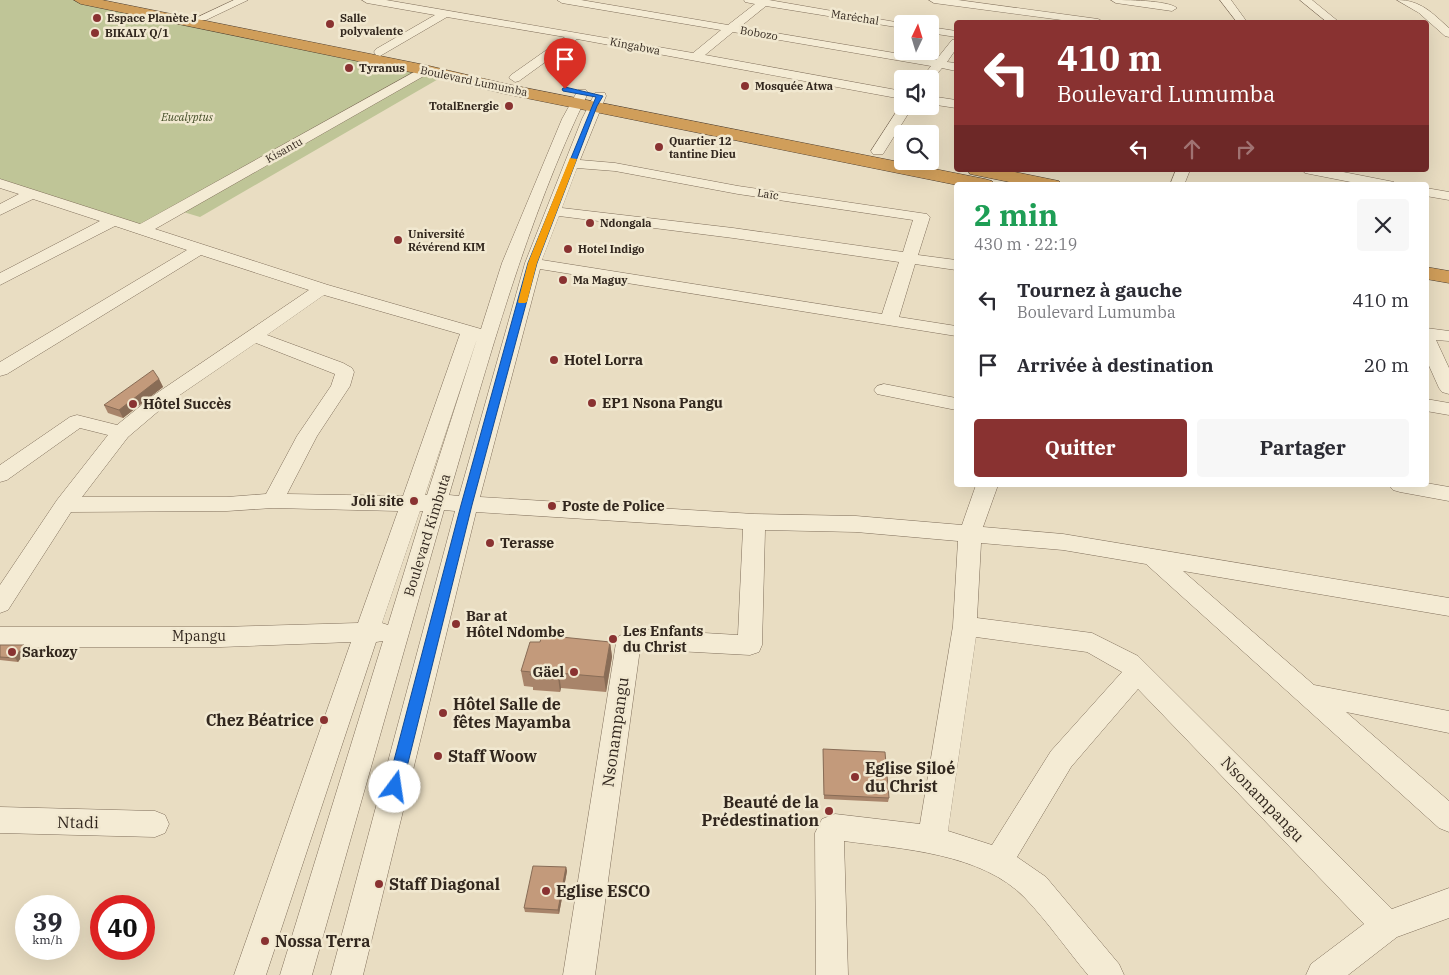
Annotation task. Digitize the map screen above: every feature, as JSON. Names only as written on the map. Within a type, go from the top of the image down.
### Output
[{"type":"highway","name":"Boulevard Lumumba","points":[[81,0],[425,70],[894,154]]},
{"type":"highway","name":"Boulevard Lumumba","points":[[118,0],[202,18],[516,78],[588,99],[954,169]]},
{"type":"highway","points":[[939,163],[954,166]]},
{"type":"highway","name":"Boulevard Lumumba","points":[[971,172],[1032,182]]},
{"type":"highway","points":[[1429,259],[1449,262]]},
{"type":"highway","points":[[1429,274],[1449,277]]},
{"type":"street","points":[[202,18],[243,0]]},
{"type":"street","name":"Kingabwa","points":[[367,0],[575,35],[894,94]]},
{"type":"street","points":[[406,6],[419,0]]},
{"type":"street","name":"Bobozo","points":[[562,0],[954,67]]},
{"type":"street","name":"Maréchal","points":[[749,0],[894,24]]},
{"type":"street","points":[[934,0],[1083,20]]},
{"type":"street","points":[[1116,0],[1172,8]]},
{"type":"street","points":[[1225,0],[1240,20]]},
{"type":"street","points":[[1305,0],[1331,20]]},
{"type":"street","points":[[1402,0],[1423,11],[1429,20]]},
{"type":"street","points":[[695,58],[764,2]]},
{"type":"street","points":[[380,52],[446,13]]},
{"type":"street","points":[[1432,25],[1449,34]]},
{"type":"street","points":[[939,31],[954,34]]},
{"type":"street","points":[[516,78],[575,35]]},
{"type":"street","points":[[934,70],[954,44]]},
{"type":"street","name":"Kisantu","points":[[143,229],[425,70]]},
{"type":"street","name":"Boulevard Kimbuta","points":[[296,975],[398,632],[452,504],[513,336],[533,263],[572,163],[588,99]]},
{"type":"street","name":"Boulevard Kimbuta","points":[[347,975],[452,504],[478,334],[588,99]]},
{"type":"street","points":[[939,101],[954,104]]},
{"type":"street","points":[[878,151],[901,115]]},
{"type":"street","name":"Laïc","points":[[572,163],[615,167],[738,190],[922,217],[889,320]]},
{"type":"street","points":[[1344,173],[1378,182]]},
{"type":"street","points":[[0,183],[322,289],[478,334],[513,336]]},
{"type":"street","points":[[0,210],[33,193]]},
{"type":"street","points":[[1429,193],[1449,196]]},
{"type":"street","points":[[552,211],[733,233],[954,265]]},
{"type":"street","points":[[0,280],[114,220]]},
{"type":"street","points":[[0,370],[199,249]]},
{"type":"street","points":[[533,263],[954,331]]},
{"type":"street","points":[[3,593],[65,505],[121,432],[161,399],[252,335],[322,289]]},
{"type":"street","points":[[1429,333],[1449,336]]},
{"type":"street","points":[[250,975],[411,504],[478,334]]},
{"type":"street","points":[[252,335],[345,372],[345,380],[319,415],[296,453],[273,501]]},
{"type":"street","points":[[1429,345],[1449,388]]},
{"type":"street","points":[[884,390],[954,404]]},
{"type":"street","points":[[1429,406],[1449,409]]},
{"type":"street","points":[[0,475],[77,421],[121,432]]},
{"type":"street","points":[[932,839],[964,626],[970,533],[986,487]]},
{"type":"street","points":[[1411,487],[1449,494]]},
{"type":"street","points":[[65,505],[227,504],[273,501],[452,504],[754,522],[856,524],[1063,542],[1449,607]]},
{"type":"street","name":"Nsonampangu","points":[[580,975],[628,643],[636,639],[750,644],[754,522]]},
{"type":"street","points":[[1151,556],[1449,818]]},
{"type":"street","name":"Nsonampangu","points":[[964,626],[1092,643],[1129,662],[1387,926]]},
{"type":"street","name":"Mpangu","points":[[0,637],[221,636],[398,632]]},
{"type":"street","points":[[998,861],[1061,759],[1138,672]]},
{"type":"street","points":[[1308,694],[1449,722]]},
{"type":"street","name":"Ntadi","points":[[0,820],[155,824]]},
{"type":"street","points":[[832,975],[829,833],[832,828],[932,839],[998,861],[1035,886],[1108,975]]},
{"type":"street","points":[[1322,975],[1387,926],[1449,903]]},
{"type":"green space","name":"Eucalyptus","points":[[0,0],[81,0],[447,74],[200,217],[180,211],[139,234],[0,187]]},
{"type":"building","points":[[153,370],[159,379],[119,410],[104,405]]},
{"type":"building","points":[[542,635],[610,642],[604,677],[559,673],[558,677],[530,675],[531,672],[521,671],[530,642],[540,642]]},
{"type":"building","points":[[0,645],[24,645],[15,658],[0,657]]},
{"type":"building","name":"Eglise Siloé du Christ","points":[[823,749],[885,752],[889,798],[824,795]]},
{"type":"building","name":"Eglise ESCO","points":[[533,866],[566,867],[558,910],[524,908]]},
{"type":"slow traffic","points":[[522,302],[533,263],[573,159]]},
{"type":"place","name":"Espace Planète J","points":[[97,18]]},
{"type":"place","name":"Salle polyvalente","points":[[330,24]]},
{"type":"place","name":"BIKALY Q/1","points":[[95,33]]},
{"type":"place","name":"Tyranus","points":[[349,68]]},
{"type":"place","name":"Mosquée Atwa","points":[[745,86]]},
{"type":"place","name":"TotalEnergie","points":[[509,106]]},
{"type":"place","name":"Quartier 12 tantine Dieu","points":[[659,147]]},
{"type":"place","name":"Ndongala","points":[[590,223]]},
{"type":"place","name":"Université Révérend KIM","points":[[398,240]]},
{"type":"place","name":"Hotel Indigo","points":[[568,249]]},
{"type":"place","name":"Ma Maguy","points":[[563,280]]},
{"type":"place","name":"Hotel Lorra","points":[[554,360]]},
{"type":"place","name":"EP1 Nsona Pangu","points":[[592,403]]},
{"type":"place","name":"Hôtel Succès","points":[[133,404]]},
{"type":"place","name":"Joli site","points":[[414,501]]},
{"type":"place","name":"Poste de Police","points":[[552,506]]},
{"type":"place","name":"Terasse","points":[[490,543]]},
{"type":"place","name":"Bar at Hôtel Ndombe","points":[[456,624]]},
{"type":"place","name":"Les Enfants du Christ","points":[[613,639]]},
{"type":"place","name":"Sarkozy","points":[[12,652]]},
{"type":"place","name":"Gäel","points":[[574,672]]},
{"type":"place","name":"Hôtel Salle de fêtes Mayamba","points":[[443,713]]},
{"type":"place","name":"Chez Béatrice","points":[[324,720]]},
{"type":"place","name":"Staff Woow","points":[[438,756]]},
{"type":"place","name":"Eglise Siloé du Christ","points":[[855,777]]},
{"type":"place","name":"Beauté de la Prédestination","points":[[829,811]]},
{"type":"place","name":"Staff Diagonal","points":[[379,884]]},
{"type":"place","name":"Eglise ESCO","points":[[546,891]]},
{"type":"place","name":"Nossa Terra","points":[[265,941]]},
{"type":"route","points":[[395,787],[467,505],[533,263],[594,106],[600,96],[565,89]]}]
